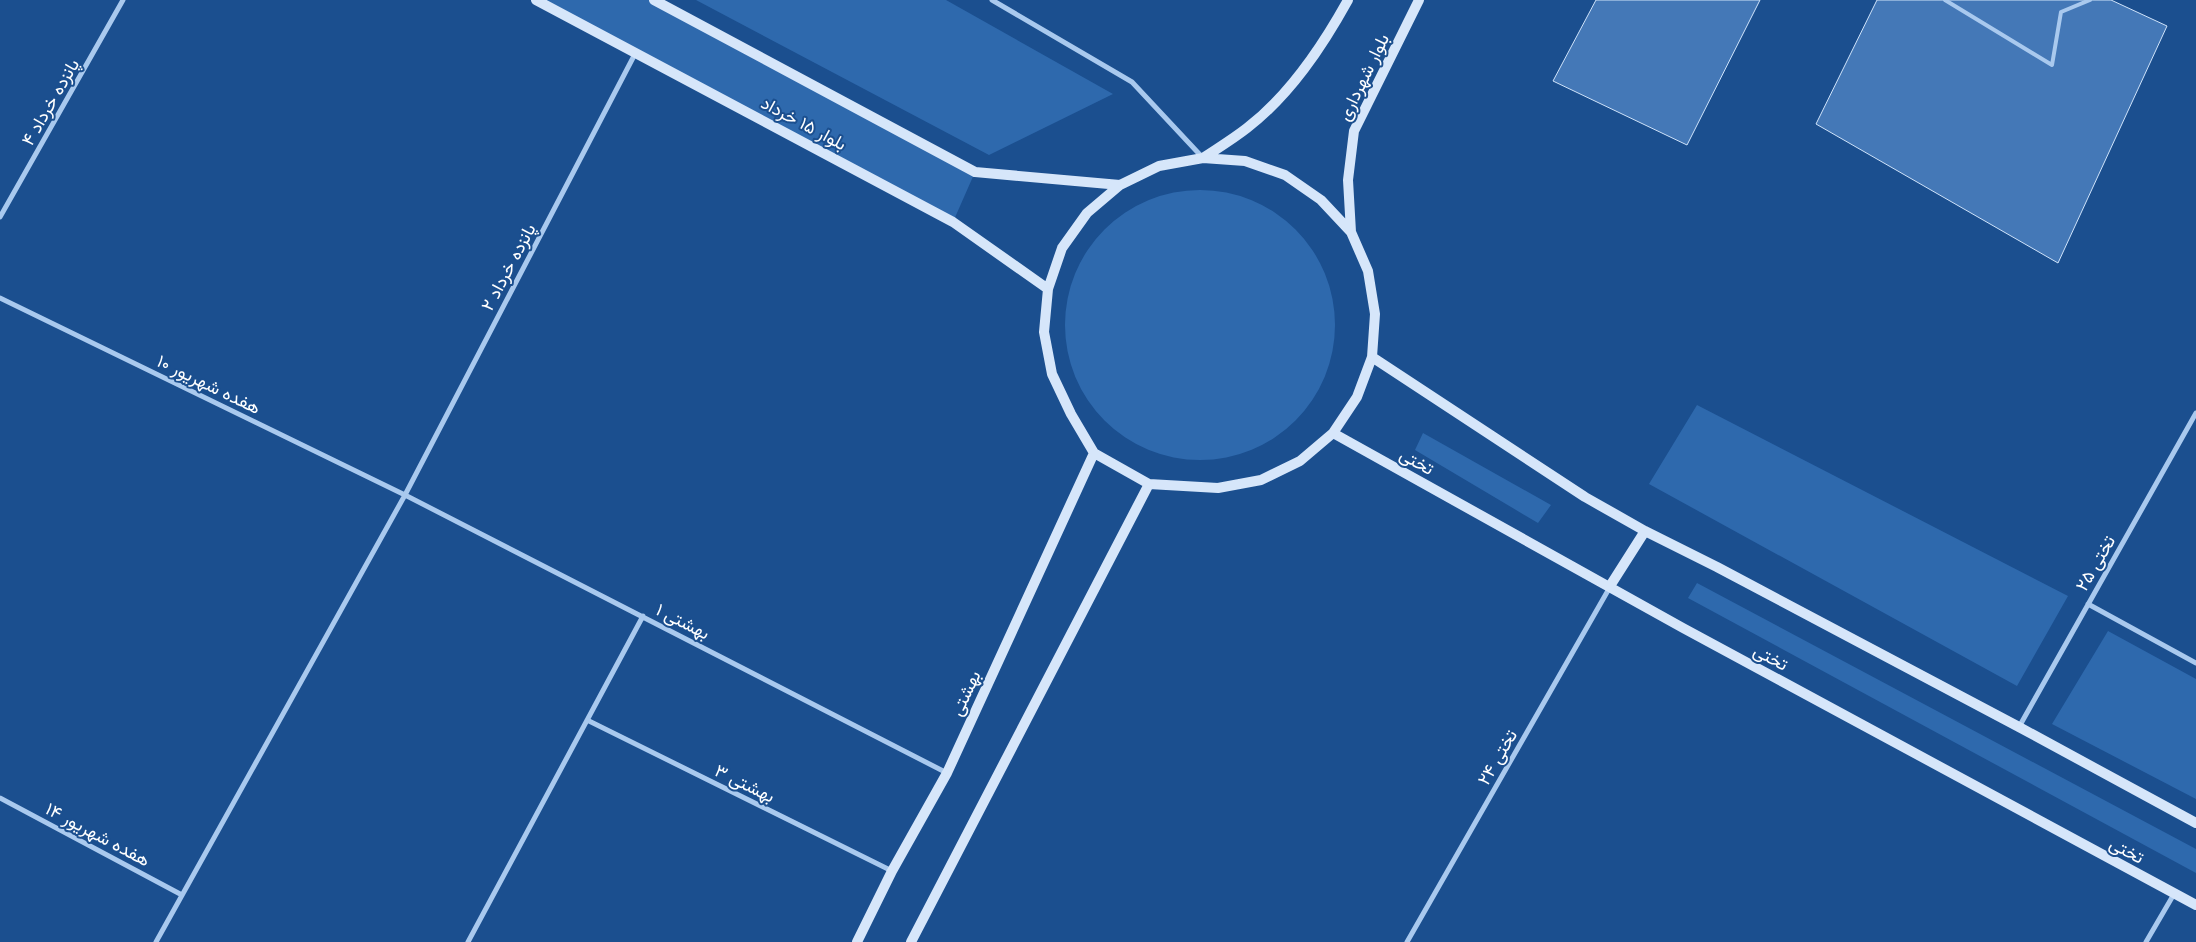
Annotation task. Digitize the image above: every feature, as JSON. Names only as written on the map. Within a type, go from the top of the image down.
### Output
[{"type":"main road","name":"بلوار ۱۵ خرداد","points":[[536,0],[953,222],[1048,289]]},
{"type":"main road","points":[[654,0],[975,172],[1120,185]]},
{"type":"main road","points":[[1203,158],[1248,127],[1290,87],[1328,37],[1348,0]]},
{"type":"main road","name":"بلوار شهرداری","points":[[1351,232],[1348,180],[1354,131],[1419,0]]},
{"type":"main road","points":[[1203,158],[1245,161],[1285,175],[1321,200],[1351,232],[1368,271],[1376,314],[1372,357],[1357,397],[1333,433],[1300,461],[1261,480],[1218,488],[1150,484],[1094,452],[1071,414],[1052,374],[1044,332],[1048,289],[1062,248],[1087,213],[1120,185],[1159,166],[1203,158]]},
{"type":"main road","points":[[1372,357],[1585,497],[1645,531],[1717,567],[2019,727],[2196,823]]},
{"type":"main road","name":"تختی","points":[[1333,433],[1683,628],[2196,906]]},
{"type":"main road","name":"بهشتی","points":[[856,942],[892,871],[947,773],[1094,452]]},
{"type":"main road","points":[[911,942],[1150,484]]},
{"type":"main road","points":[[1610,586],[1645,531]]},
{"type":"street","name":"پانزده خرداد ۴","points":[[0,217],[123,0]]},
{"type":"street","points":[[992,0],[1132,82],[1203,158]]},
{"type":"street","name":"پانزده خرداد ۲","points":[[156,942],[405,495],[636,52]]},
{"type":"street","name":"هفده شهریور ۱۰","points":[[0,298],[405,495]]},
{"type":"street","name":"تختی ۲۵","points":[[2019,727],[2196,413]]},
{"type":"street","name":"بهشتی ۱","points":[[405,495],[947,773]]},
{"type":"street","name":"تختی ۲۴","points":[[1406,942],[1610,586]]},
{"type":"street","points":[[2088,604],[2196,663]]},
{"type":"street","points":[[468,942],[643,616]]},
{"type":"street","name":"بهشتی ۳","points":[[587,720],[892,871]]},
{"type":"street","name":"هفده شهریور ۱۴","points":[[0,798],[182,895]]},
{"type":"street","points":[[2146,942],[2174,894]]},
{"type":"lane","points":[[1945,0],[2052,64],[2062,12],[2090,0]]},
{"type":"shaded area","points":[[531,0],[654,0],[975,172],[953,222]]},
{"type":"shaded area","points":[[696,0],[946,0],[1113,94],[989,155]]},
{"type":"shaded area","points":[[1200,190],[1239,196],[1263,206],[1275,213],[1295,230],[1312,250],[1319,262],[1329,286],[1335,325],[1329,364],[1319,388],[1312,400],[1295,420],[1275,437],[1263,444],[1239,454],[1200,460],[1161,454],[1137,444],[1125,437],[1105,420],[1088,400],[1081,388],[1071,364],[1065,325],[1071,286],[1081,262],[1088,250],[1105,230],[1125,213],[1137,206],[1161,196]]},
{"type":"shaded area","points":[[1697,405],[2068,596],[2017,686],[1649,484]]},
{"type":"shaded area","points":[[1423,433],[1551,505],[1538,523],[1415,450]]},
{"type":"shaded area","points":[[1697,583],[2196,849],[2196,873],[1688,598]]},
{"type":"shaded area","points":[[2108,631],[2196,679],[2196,799],[2052,724]]},
{"type":"building","points":[[1596,0],[1760,0],[1687,145],[1553,81]]},
{"type":"building","points":[[1877,0],[2111,0],[2167,26],[2058,263],[1816,124]]}]
